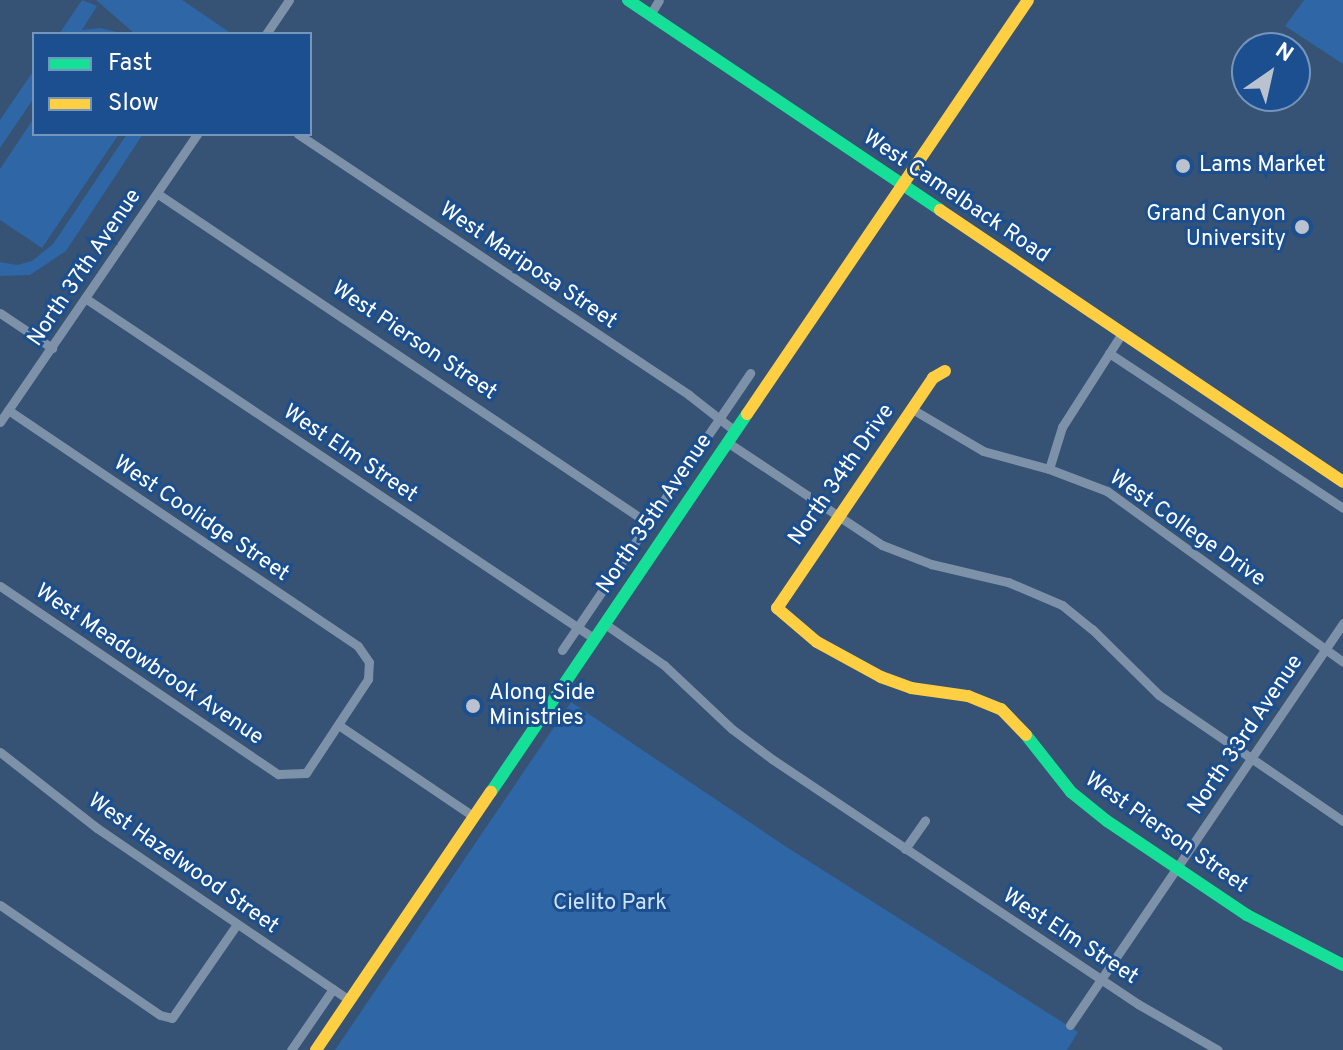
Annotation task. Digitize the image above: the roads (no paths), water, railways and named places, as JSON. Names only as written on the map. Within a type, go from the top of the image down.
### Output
[{"type":"main road","name":"West Camelback Road","points":[[628,0],[1343,482]]},
{"type":"main road","name":"North 35th Avenue","points":[[316,1050],[1028,0]]},
{"type":"main road","name":"North 34th Drive","points":[[777,608],[933,378],[945,371]]},
{"type":"main road","name":"West Pierson Street","points":[[777,608],[817,642],[881,677],[911,688],[968,696],[1001,709],[1018,724],[1071,792],[1176,869],[1247,915],[1343,965]]},
{"type":"street","points":[[267,32],[289,0]]},
{"type":"street","points":[[650,15],[659,0]]},
{"type":"street","name":"North 37th Avenue","points":[[0,422],[196,136]]},
{"type":"street","name":"West Mariposa Street","points":[[301,136],[689,395],[735,431]]},
{"type":"street","name":"West Pierson Street","points":[[158,194],[648,523]]},
{"type":"street","name":"West Elm Street","points":[[85,298],[595,639]]},
{"type":"street","points":[[0,313],[52,348]]},
{"type":"street","points":[[1049,469],[1062,427],[1122,333]]},
{"type":"street","points":[[1109,353],[1343,508]]},
{"type":"street","name":"North 35th Avenue","points":[[562,650],[750,373]]},
{"type":"street","name":"West College Drive","points":[[912,409],[983,451],[1094,484],[1125,502],[1343,662]]},
{"type":"street","name":"West Coolidge Street","points":[[8,410],[358,646],[369,662],[368,679],[340,726]]},
{"type":"street","points":[[1250,446],[1262,427]]},
{"type":"street","points":[[727,442],[882,545],[931,564],[1008,582],[1062,605],[1159,695],[1343,821]]},
{"type":"street","name":"West Meadowbrook Avenue","points":[[0,586],[278,774],[306,773],[340,726]]},
{"type":"street","name":"North 33rd Avenue","points":[[1070,1025],[1343,623]]},
{"type":"street","name":"West Elm Street","points":[[605,624],[673,672],[752,745],[1101,979],[1218,1050]]},
{"type":"street","points":[[340,726],[473,816]]},
{"type":"street","name":"West Hazelwood Street","points":[[0,752],[97,828],[349,1000]]},
{"type":"street","points":[[905,849],[925,820]]},
{"type":"street","points":[[0,905],[160,1015],[172,1018],[237,924]]},
{"type":"street","points":[[291,1050],[333,989]]},
{"type":"place","name":"Lams Market","points":[[1183,166]]},
{"type":"place","name":"Grand Canyon University","points":[[1302,227]]},
{"type":"place","name":"Along Side Ministries","points":[[473,706]]},
{"type":"park label","name":"Cielito Park","points":[[610,904]]}]
